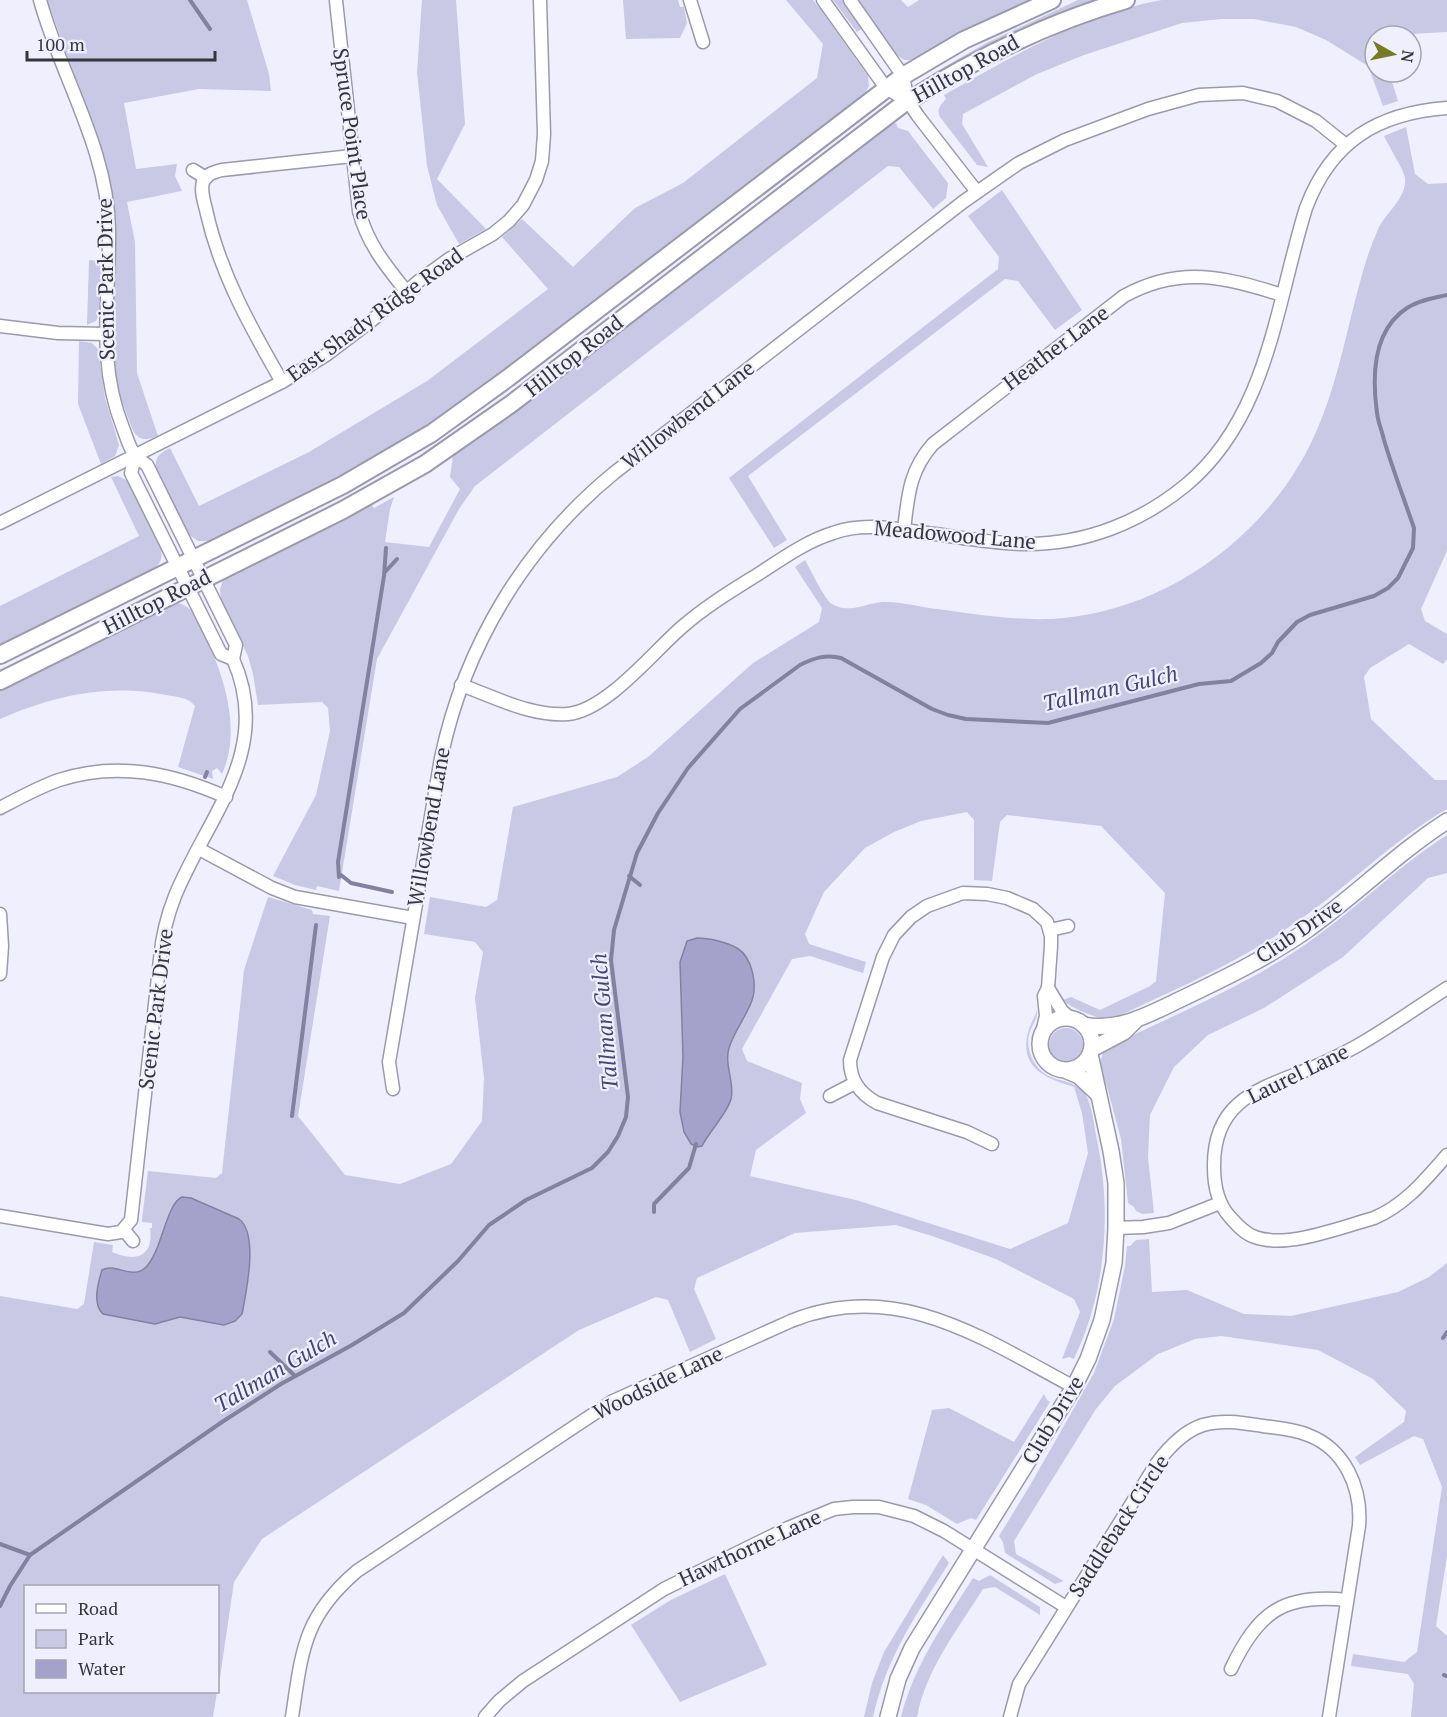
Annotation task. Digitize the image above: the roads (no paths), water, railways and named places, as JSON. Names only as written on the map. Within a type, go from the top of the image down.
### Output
[{"type":"main road","name":"Hilltop Road","points":[[0,655],[352,480],[394,456],[457,416],[903,76],[974,35],[1052,0]]},
{"type":"main road","name":"Hilltop Road","points":[[0,681],[375,493],[458,442],[501,412],[908,101],[1005,45],[1073,17],[1126,0]]},
{"type":"street","name":"Scenic Park Drive","points":[[40,0],[94,147],[105,185],[109,232],[106,334],[110,389],[135,457],[147,465],[236,645],[233,659],[244,696],[245,730],[240,762],[226,797],[174,898],[163,936],[133,1212],[124,1230]]},
{"type":"street","name":"Spruce Point Place","points":[[334,0],[357,202],[364,230],[379,256],[406,291]]},
{"type":"street","name":"East Shady Ridge Road","points":[[0,524],[282,382],[331,352],[441,265],[503,227],[520,209],[534,185],[542,161],[544,140],[540,0]]},
{"type":"street","points":[[690,0],[703,42]]},
{"type":"street","points":[[823,0],[886,88],[908,101],[977,192]]},
{"type":"street","points":[[850,0],[903,76],[908,101]]},
{"type":"street","name":"Willowbend Lane","points":[[393,1089],[389,1062],[449,722],[476,650],[504,597],[545,541],[584,499],[633,458],[977,192],[1018,163],[1074,136],[1174,101],[1215,93],[1243,93],[1285,104],[1316,121],[1346,145]]},
{"type":"street","name":"Meadowood Lane","points":[[461,685],[537,712],[569,714],[584,709],[609,695],[682,626],[701,612],[795,551],[815,540],[843,530],[867,527],[1008,543],[1055,543],[1107,531],[1140,517],[1161,504],[1196,476],[1211,460],[1243,414],[1259,375],[1310,198],[1325,171],[1346,145],[1365,131],[1387,120],[1409,113],[1447,108]]},
{"type":"street","points":[[282,382],[243,312],[223,268],[202,186],[213,172],[222,170],[352,156]]},
{"type":"street","points":[[193,170],[206,178]]},
{"type":"street","name":"Heather Lane","points":[[904,530],[912,477],[933,444],[1124,296],[1152,284],[1192,276],[1216,277],[1282,294]]},
{"type":"street","points":[[0,326],[54,332],[106,334]]},
{"type":"street","name":"Scenic Park Drive","points":[[135,457],[131,473],[221,654],[233,659]]},
{"type":"street","points":[[0,808],[40,788],[69,777],[94,772],[124,770],[172,777],[226,797]]},
{"type":"street","name":"Club Drive","points":[[1077,1022],[1096,1028],[1137,1020],[1241,970],[1280,948],[1322,919],[1409,848],[1447,821]]},
{"type":"street","points":[[199,849],[287,894],[310,901],[413,918]]},
{"type":"street","points":[[992,1144],[967,1132],[877,1103],[864,1095],[855,1083],[850,1068],[850,1060],[881,963],[894,935],[911,917],[927,906],[963,893],[987,894],[1027,905],[1043,917],[1050,930],[1051,946],[1048,988],[1044,996],[1046,1016],[1040,1044],[1046,1061],[1055,1068],[1079,1076],[1098,1094]]},
{"type":"street","points":[[0,914],[2,946],[0,974]]},
{"type":"street","points":[[1050,930],[1068,926]]},
{"type":"street","points":[[1048,988],[1062,1011],[1091,1036],[1091,1052],[1081,1066],[1067,1071]]},
{"type":"street","name":"Laurel Lane","points":[[1220,1203],[1215,1179],[1214,1153],[1225,1122],[1240,1101],[1257,1089],[1314,1067],[1354,1047],[1447,988]]},
{"type":"street","points":[[1042,1033],[1052,1022],[1061,1018],[1077,1022]]},
{"type":"street","name":"Club Drive","points":[[888,1717],[898,1679],[912,1648],[1074,1387],[1088,1359],[1102,1320],[1112,1272],[1116,1228],[1115,1174],[1091,1052],[1124,1032],[1137,1020]]},
{"type":"street","points":[[830,1096],[855,1083]]},
{"type":"street","points":[[1116,1228],[1169,1223],[1220,1203],[1227,1214],[1250,1235],[1270,1240],[1294,1240],[1388,1212],[1406,1199],[1447,1155]]},
{"type":"street","points":[[0,1216],[108,1234],[117,1234],[124,1230],[133,1241]]},
{"type":"street","name":"Woodside Lane","points":[[292,1717],[303,1646],[310,1628],[325,1602],[357,1570],[613,1401],[791,1322],[812,1314],[845,1308],[883,1307],[918,1312],[961,1328],[1074,1387]]},
{"type":"street","name":"Saddleback Circle","points":[[1010,1717],[1019,1684],[1157,1463],[1168,1449],[1197,1428],[1226,1422],[1292,1430],[1309,1435],[1323,1443],[1343,1463],[1354,1485],[1359,1517],[1329,1717]]},
{"type":"street","name":"Hawthorne Lane","points":[[486,1717],[499,1701],[523,1681],[664,1588],[824,1513],[842,1508],[865,1506],[888,1508],[907,1513],[938,1528],[1066,1607]]},
{"type":"street","points":[[1231,1669],[1249,1636],[1263,1621],[1284,1606],[1308,1598],[1347,1600]]},
{"type":"water","points":[[697,938],[723,942],[737,948],[747,958],[750,965],[754,989],[751,1003],[729,1048],[731,1099],[702,1146],[697,1147],[691,1144],[684,1132],[680,1112],[683,1056],[680,962],[687,941]]},
{"type":"water","points":[[182,1197],[191,1198],[239,1219],[245,1227],[250,1250],[250,1264],[242,1314],[235,1321],[224,1325],[180,1317],[155,1324],[103,1314],[97,1299],[102,1270],[113,1268],[135,1272],[146,1267],[156,1250],[172,1209]]},
{"type":"waterway","points":[[190,0],[210,29]]},
{"type":"waterway","name":"Tallman Gulch","points":[[0,1606],[30,1555],[222,1422],[281,1384],[404,1313],[458,1261],[489,1225],[526,1200],[592,1168],[608,1152],[626,1117],[628,1097],[611,960],[614,930],[637,853],[658,813],[688,768],[740,709],[800,665],[830,656],[841,658],[932,709],[948,715],[966,719],[1048,723],[1199,684],[1231,681],[1261,663],[1297,622],[1310,615],[1374,596],[1388,588],[1398,578],[1413,548],[1414,528],[1378,416],[1375,399],[1377,355],[1381,341],[1396,317],[1416,303],[1447,295]]},
{"type":"waterway","points":[[339,877],[338,862],[384,576],[386,548]]},
{"type":"waterway","points":[[385,572],[397,559]]},
{"type":"waterway","points":[[205,777],[207,772]]},
{"type":"waterway","points":[[341,875],[351,883],[392,892]]},
{"type":"waterway","points":[[629,876],[640,885]]},
{"type":"waterway","points":[[292,1116],[316,925]]},
{"type":"waterway","points":[[654,1212],[654,1204],[689,1168],[696,1144]]},
{"type":"waterway","points":[[1443,1338],[1447,1332]]},
{"type":"waterway","points":[[270,1352],[295,1376]]},
{"type":"waterway","points":[[0,1544],[30,1555]]}]
